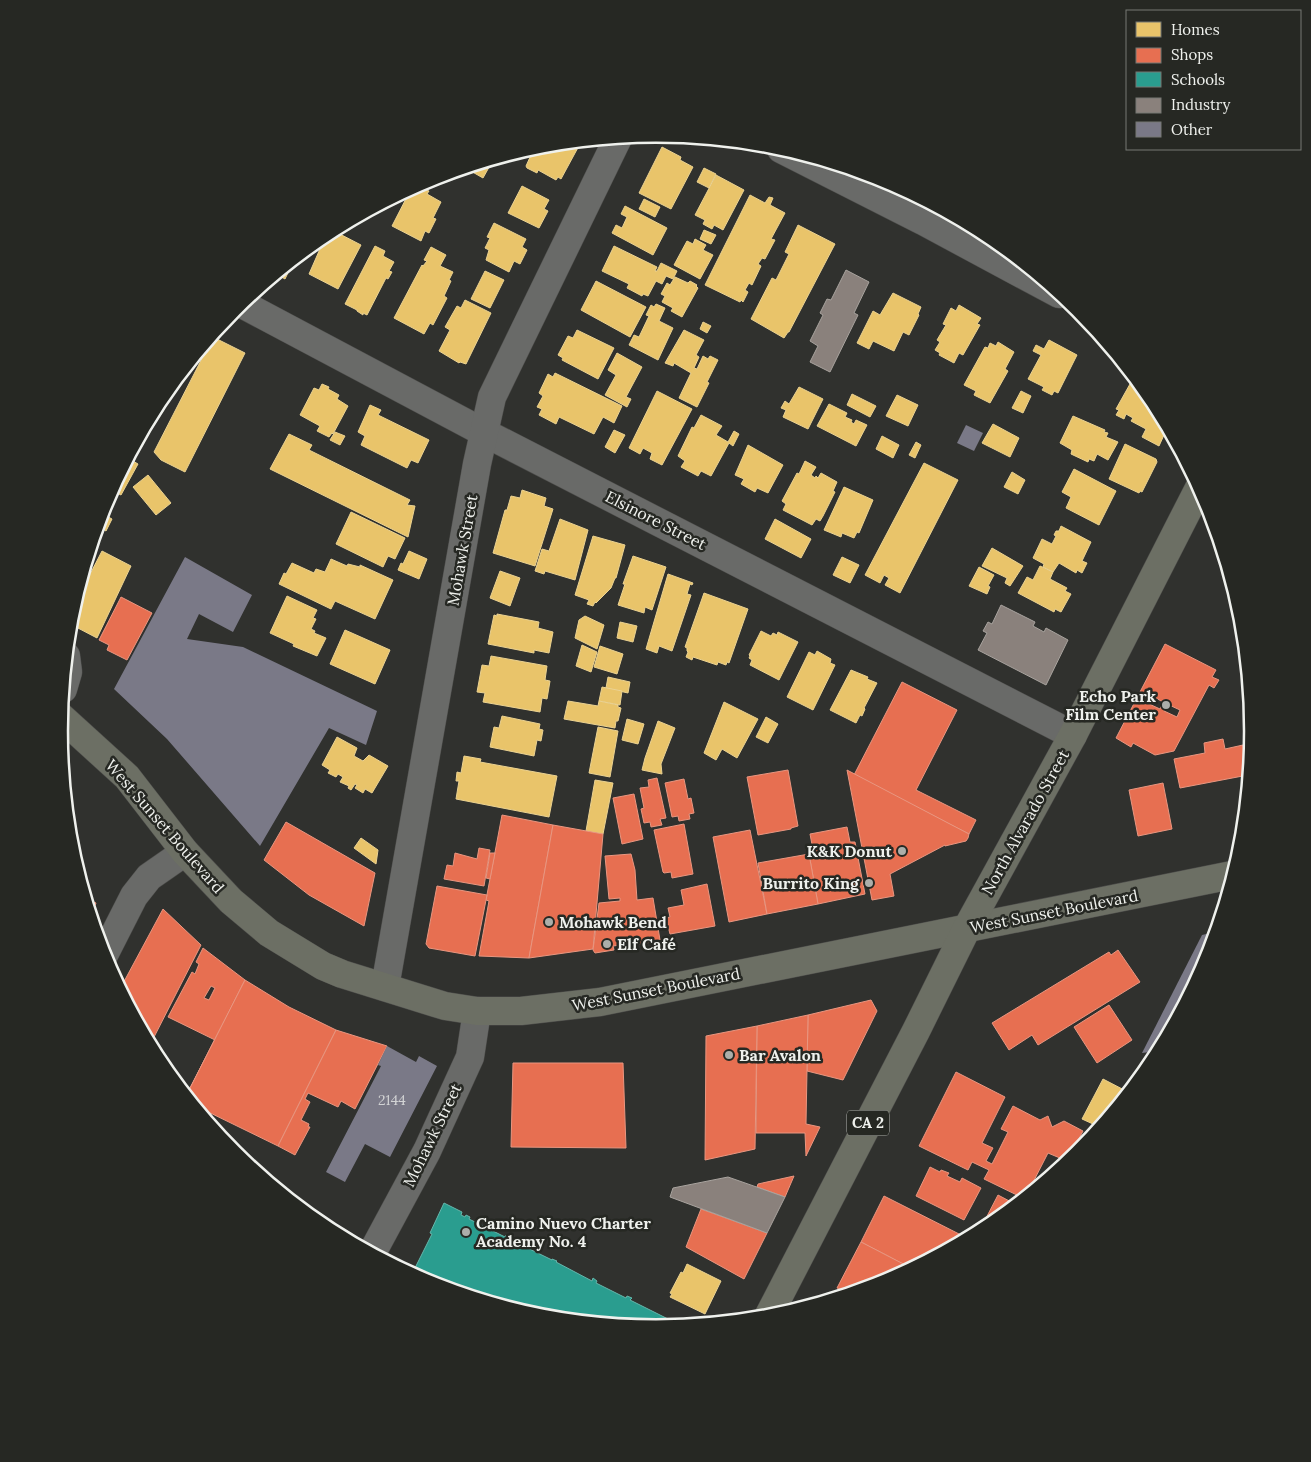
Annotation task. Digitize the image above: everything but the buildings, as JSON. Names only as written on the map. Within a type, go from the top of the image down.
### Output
[{"type":"main road","name":"North Alvarado Street","points":[[773,1307],[967,928],[1073,735],[1195,497]]},
{"type":"main road","name":"West Sunset Boulevard","points":[[68,724],[127,778],[185,852],[231,901],[269,933],[323,966],[445,1006],[477,1011],[521,1011],[600,1002],[1225,876]]},
{"type":"street","name":"Mohawk Street","points":[[385,987],[483,432],[492,397],[615,144]]},
{"type":"street","points":[[828,169],[927,213],[1017,268]]},
{"type":"street","name":"Elsinore Street","points":[[248,307],[483,432],[1073,735]]},
{"type":"street","points":[[108,946],[134,896],[144,883],[151,875],[185,852]]},
{"type":"street","name":"Mohawk Street","points":[[375,1247],[427,1151],[470,1057],[477,1011]]},
{"type":"place","name":"Echo Park Film Center","points":[[1166,705]]},
{"type":"place","name":"K&K Donut","points":[[902,851]]},
{"type":"place","name":"Burrito King","points":[[869,883]]},
{"type":"place","name":"Mohawk Bend","points":[[549,922]]},
{"type":"place","name":"Elf Café","points":[[607,944]]},
{"type":"place","name":"Bar Avalon","points":[[729,1055]]},
{"type":"place","name":"Camino Nuevo Charter Academy No. 4","points":[[466,1232]]}]
